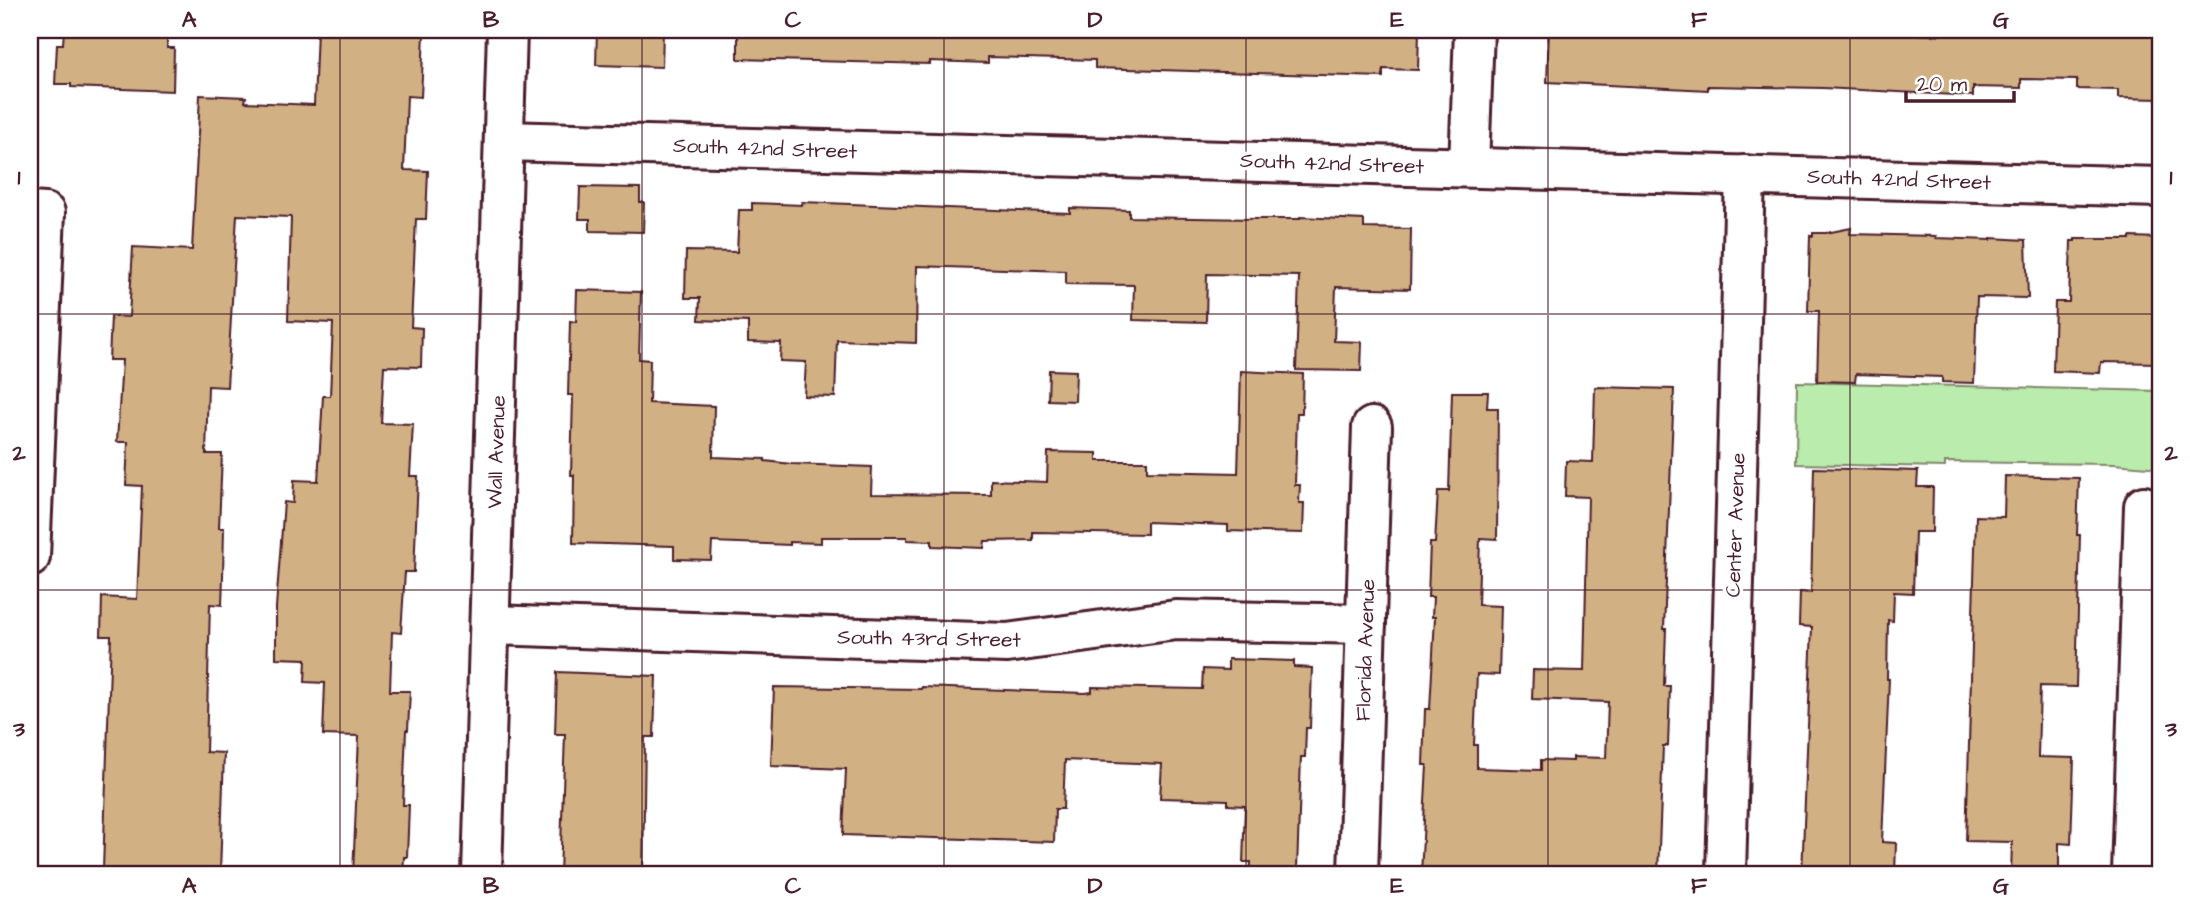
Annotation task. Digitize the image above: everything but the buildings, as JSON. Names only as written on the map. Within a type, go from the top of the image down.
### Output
[{"type":"street","name":"Wall Avenue","points":[[482,874],[507,30]]},
{"type":"street","points":[[1469,167],[1475,30]]},
{"type":"street","name":"South 42nd Street","points":[[504,141],[2160,187]]},
{"type":"street","name":"Center Avenue","points":[[1726,874],[1745,175]]},
{"type":"street","points":[[30,557],[37,212]]},
{"type":"street","name":"Florida Avenue","points":[[1358,874],[1372,427]]},
{"type":"street","points":[[2132,874],[2144,506]]},
{"type":"street","name":"South 43rd Street","points":[[491,625],[1007,643],[1176,620],[1366,624]]},
{"type":"green space","points":[[1797,382],[2160,391],[2160,468],[2113,464],[1945,462],[1945,467],[1796,464]]}]
